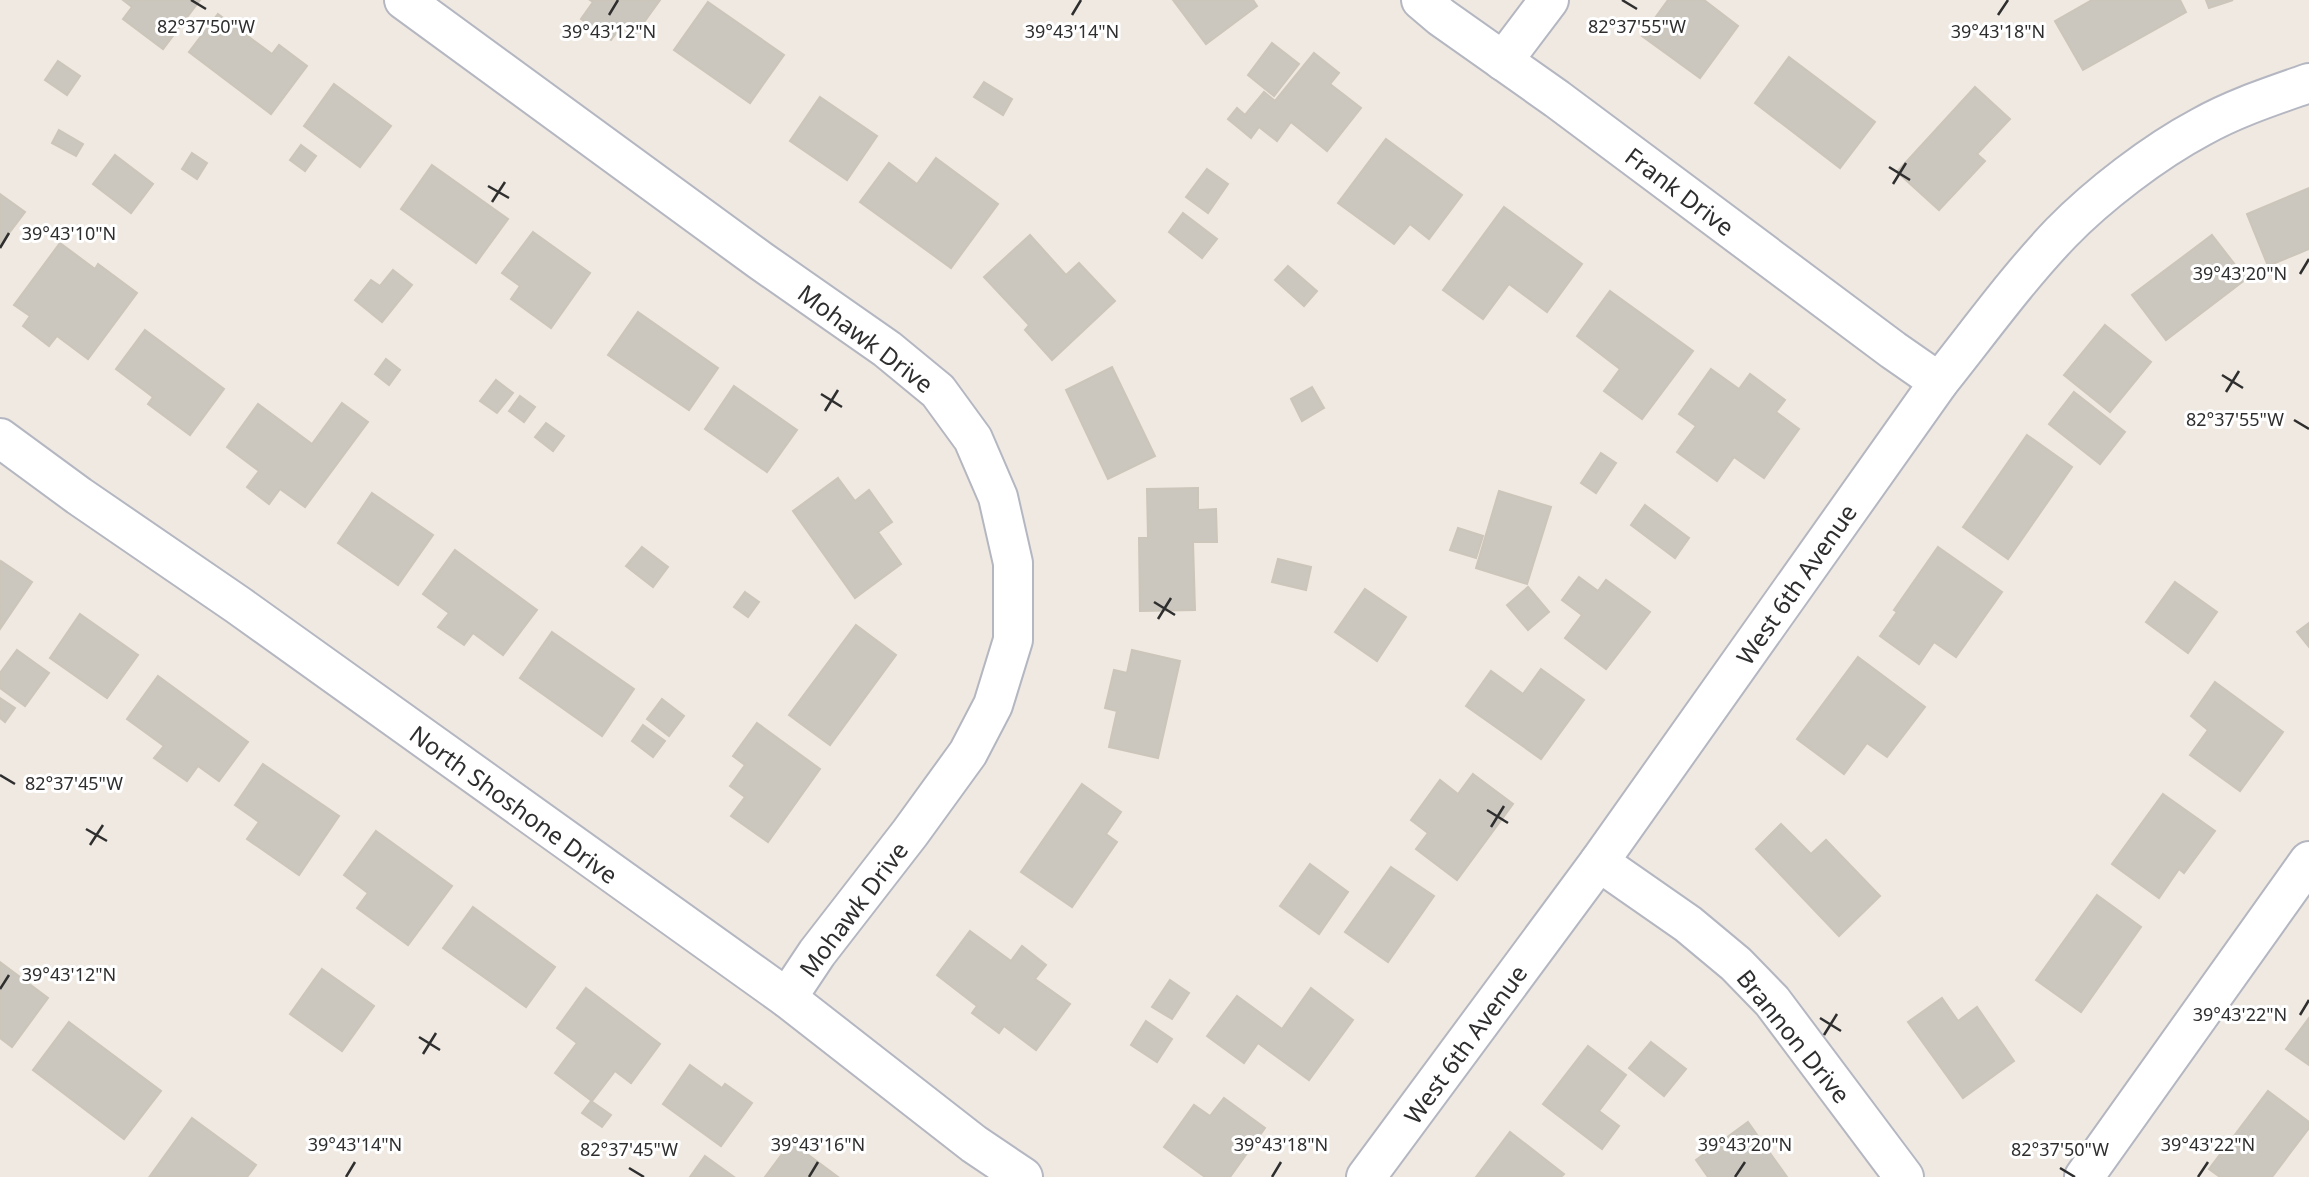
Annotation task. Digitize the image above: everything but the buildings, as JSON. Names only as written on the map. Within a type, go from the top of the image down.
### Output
[{"type":"street","name":"Mohawk Drive","points":[[404,0],[887,349],[928,383],[973,439],[998,497],[1013,563],[1013,640],[993,705],[968,752],[910,834],[817,953],[787,998]]},
{"type":"street","name":"Frank Drive","points":[[1421,0],[1940,382]]},
{"type":"street","points":[[1503,61],[1549,0]]},
{"type":"street","name":"West 6th Avenue","points":[[1366,1177],[1599,862],[1940,382],[1993,313],[2062,233],[2140,167],[2200,127],[2255,102],[2309,83]]},
{"type":"street","name":"North Shoshone Drive","points":[[0,438],[787,998],[974,1144],[1023,1177]]},
{"type":"street","points":[[2084,1177],[2309,861]]},
{"type":"street","name":"Brannon Drive","points":[[1599,862],[1688,924],[1754,982],[1812,1052],[1904,1177]]}]
